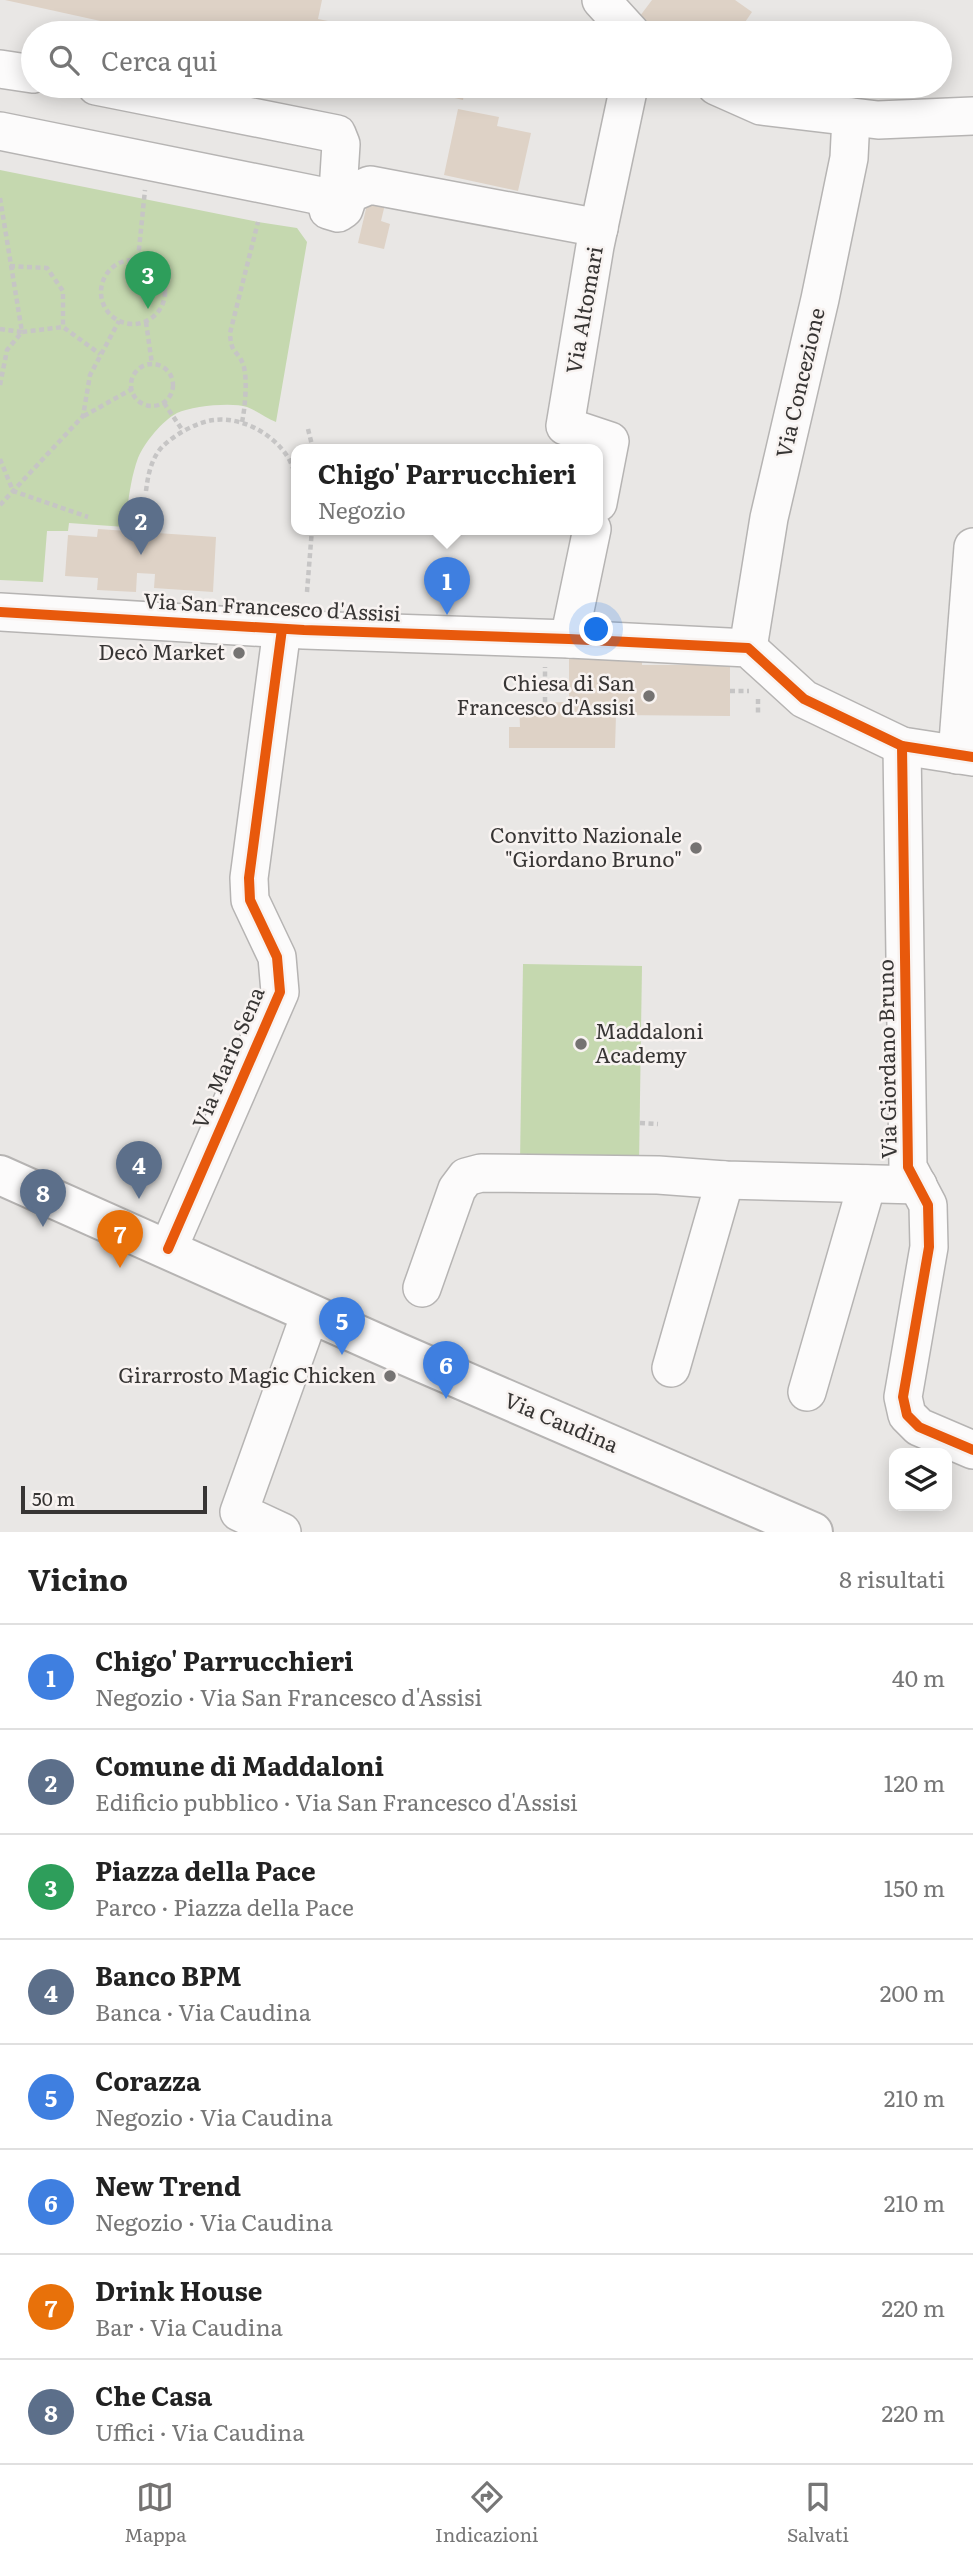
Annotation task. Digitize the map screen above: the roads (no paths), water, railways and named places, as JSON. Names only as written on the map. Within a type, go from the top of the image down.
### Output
[{"type":"main road","name":"Via Caudina","points":[[0,1175],[310,1314],[813,1532]]},
{"type":"street","points":[[601,0],[620,21]]},
{"type":"street","points":[[0,69],[21,72]]},
{"type":"street","points":[[156,98],[337,134],[341,144],[337,196]]},
{"type":"street","name":"Via Altomari","points":[[603,474],[610,441],[565,426],[599,228],[626,98]]},
{"type":"street","points":[[743,98],[761,106],[878,120],[973,116]]},
{"type":"street","name":"Via Concezione","points":[[748,649],[769,518],[820,299],[849,158],[851,117]]},
{"type":"street","points":[[0,131],[337,196],[370,185],[599,228]]},
{"type":"street","points":[[569,639],[591,535]]},
{"type":"street","points":[[748,649],[804,699],[902,746],[965,756],[973,547]]},
{"type":"street","name":"Via San Francesco d'Assisi","points":[[0,612],[282,629],[569,639],[748,649]]},
{"type":"street","name":"Via Mario Sena","points":[[168,1249],[280,992],[277,957],[250,900],[249,878],[282,629]]},
{"type":"street","name":"Via Giordano Bruno","points":[[902,746],[908,1167],[928,1205],[929,1247],[903,1397],[907,1415],[919,1427],[973,1450]]},
{"type":"street","name":"Via Giordano Bruno","points":[[422,1288],[457,1189],[466,1177],[481,1173],[658,1175],[726,1180],[918,1185]]},
{"type":"street","points":[[671,1368],[726,1180]]},
{"type":"street","points":[[807,1392],[867,1184]]},
{"type":"street","points":[[282,1532],[235,1522],[310,1314]]},
{"type":"place","name":"Piazza della Pace","points":[[148,309]]},
{"type":"place","name":"Comune di Maddaloni","points":[[141,555]]},
{"type":"place","name":"Chigo' Parrucchieri","points":[[447,615]]},
{"type":"place","name":"Decò Market","points":[[239,653]]},
{"type":"place","name":"Chiesa di San Francesco d'Assisi","points":[[649,696]]},
{"type":"place","name":"Convitto Nazionale \"Giordano Bruno\"","points":[[696,848]]},
{"type":"place","name":"Maddaloni Academy","points":[[581,1044]]},
{"type":"place","name":"Banco BPM","points":[[139,1199]]},
{"type":"place","name":"Che Casa","points":[[43,1227]]},
{"type":"place","name":"Drink House","points":[[120,1268]]},
{"type":"place","name":"Corazza","points":[[342,1355]]},
{"type":"place","name":"Girarrosto Magic Chicken","points":[[390,1376]]},
{"type":"place","name":"New Trend","points":[[446,1399]]}]
